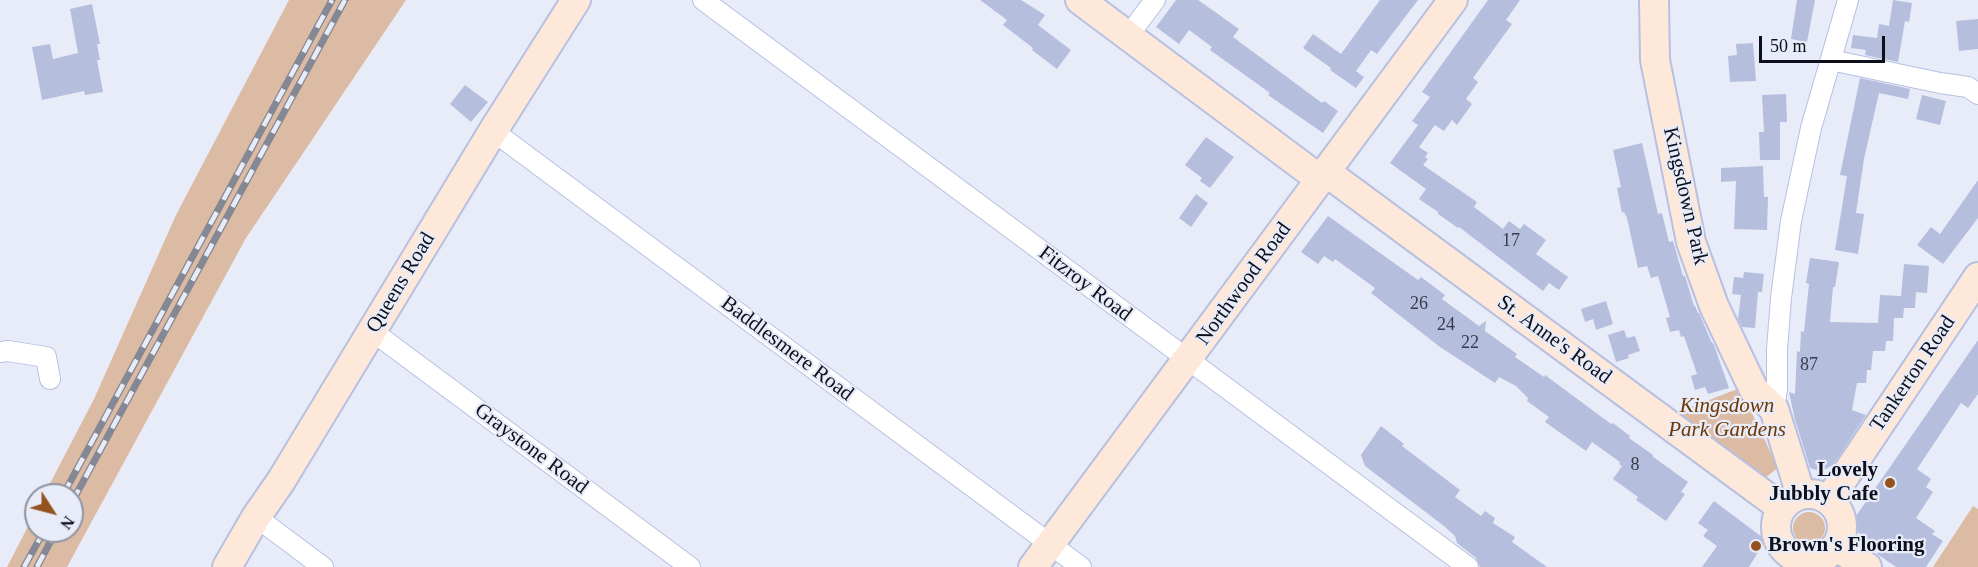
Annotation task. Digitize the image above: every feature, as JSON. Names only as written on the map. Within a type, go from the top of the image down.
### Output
[{"type":"street","name":"Queens Road","points":[[227,567],[576,0]]},
{"type":"street","name":"Fitzroy Road","points":[[703,0],[1468,567]]},
{"type":"street","name":"St. Anne's Road","points":[[1080,0],[1324,176],[1792,501]]},
{"type":"street","points":[[1128,36],[1155,0]]},
{"type":"street","name":"Northwood Road","points":[[1033,567],[1453,0]]},
{"type":"street","name":"Kingsdown Park","points":[[1654,0],[1655,60],[1691,242],[1714,306],[1754,390],[1774,409]]},
{"type":"street","name":"Kingsdown Park","points":[[1792,501],[1774,409],[1781,298],[1791,222],[1811,128],[1848,0]]},
{"type":"street","points":[[1831,60],[1968,87],[1978,94]]},
{"type":"street","name":"Baddlesmere Road","points":[[494,131],[1081,567]]},
{"type":"street","name":"Tankerton Road","points":[[1828,500],[1978,277]]},
{"type":"street","name":"Graystone Road","points":[[372,331],[690,567]]},
{"type":"street","points":[[0,352],[8,351],[46,357],[50,379]]},
{"type":"street","points":[[1815,494],[1828,500],[1838,511],[1842,533],[1836,546],[1823,557],[1815,560],[1785,561],[1776,534],[1778,516],[1792,501],[1815,494]]},
{"type":"street","points":[[256,517],[323,567]]},
{"type":"street","points":[[1836,546],[1867,567]]},
{"type":"green space","points":[[289,0],[406,0],[246,238],[84,536],[84,483],[50,483],[94,399],[176,215]]},
{"type":"green space","name":"Kingsdown Park Gardens","points":[[1740,388],[1778,468],[1766,477],[1678,412]]},
{"type":"green space","points":[[1973,506],[1978,509],[1978,567],[1933,567]]},
{"type":"green space","points":[[1809,512],[1821,516],[1825,528],[1821,540],[1809,544],[1797,540],[1793,528],[1797,516]]},
{"type":"green space","points":[[24,534],[24,543],[80,543],[67,567],[7,567]]},
{"type":"building","points":[[980,0],[1021,0],[1045,15],[1038,25],[1071,50],[1057,69],[1003,25],[1007,20]]},
{"type":"building","points":[[1176,0],[1198,0],[1239,29],[1233,37],[1322,103],[1324,101],[1338,111],[1323,133],[1268,95],[1270,93],[1210,50],[1212,47],[1189,30],[1179,44],[1156,27]]},
{"type":"building","points":[[1380,0],[1418,0],[1377,54],[1371,50],[1356,71],[1364,77],[1356,88],[1303,48],[1313,34],[1341,54]]},
{"type":"building","points":[[1488,0],[1520,0],[1506,20],[1512,24],[1473,78],[1478,82],[1466,99],[1472,104],[1457,125],[1452,120],[1444,131],[1435,125],[1419,147],[1428,153],[1425,157],[1428,159],[1423,165],[1477,202],[1474,207],[1503,229],[1509,221],[1520,229],[1524,224],[1546,240],[1536,254],[1568,277],[1559,290],[1549,283],[1543,291],[1459,227],[1438,214],[1419,199],[1426,189],[1390,163],[1418,125],[1412,121],[1430,97],[1422,92]]},
{"type":"building","points":[[1797,0],[1815,0],[1807,42],[1791,39]]},
{"type":"building","points":[[1893,0],[1912,3],[1909,22],[1905,21],[1898,62],[1865,55],[1866,50],[1851,48],[1853,35],[1877,38],[1879,24],[1889,26]]},
{"type":"building","points":[[92,4],[100,44],[97,44],[100,60],[97,60],[103,92],[85,95],[84,91],[42,100],[32,47],[50,44],[53,59],[78,53],[70,9]]},
{"type":"building","points":[[1978,19],[1978,49],[1959,51],[1956,21]]},
{"type":"building","points":[[1753,43],[1756,81],[1730,82],[1728,56],[1737,55],[1736,44]]},
{"type":"building","points":[[1860,78],[1910,89],[1908,99],[1879,93],[1864,159],[1856,213],[1864,214],[1858,254],[1835,250],[1847,176],[1840,175]]},
{"type":"building","points":[[465,85],[488,102],[471,122],[450,104]]},
{"type":"building","points":[[1786,94],[1787,122],[1780,122],[1780,160],[1760,160],[1759,132],[1764,132],[1762,95]]},
{"type":"building","points":[[1922,95],[1946,101],[1940,125],[1916,119]]},
{"type":"building","points":[[1206,137],[1234,157],[1210,188],[1200,181],[1202,178],[1185,165]]},
{"type":"building","points":[[1642,143],[1658,214],[1662,213],[1669,242],[1673,241],[1694,306],[1714,345],[1729,388],[1708,394],[1705,387],[1695,390],[1691,376],[1697,374],[1684,336],[1681,337],[1679,330],[1670,332],[1666,318],[1670,317],[1658,276],[1651,278],[1647,266],[1638,268],[1627,218],[1624,212],[1622,213],[1617,188],[1621,187],[1613,150]]},
{"type":"building","points":[[1763,166],[1764,197],[1768,197],[1767,230],[1734,229],[1736,181],[1721,182],[1721,168]]},
{"type":"building","points":[[1978,180],[1978,218],[1943,264],[1917,245],[1931,227],[1940,234]]},
{"type":"building","points":[[1196,194],[1208,203],[1191,227],[1179,218]]},
{"type":"building","points":[[1328,216],[1418,280],[1421,277],[1445,295],[1442,299],[1479,326],[1486,321],[1485,331],[1517,354],[1515,357],[1544,377],[1545,375],[1611,424],[1613,423],[1630,436],[1629,438],[1688,482],[1681,492],[1685,494],[1666,521],[1636,500],[1638,497],[1613,479],[1622,466],[1620,462],[1592,442],[1586,451],[1545,422],[1549,417],[1527,401],[1528,398],[1516,386],[1499,377],[1495,383],[1440,347],[1371,293],[1375,288],[1335,259],[1333,262],[1324,256],[1318,264],[1301,252]]},
{"type":"building","points":[[1810,258],[1839,262],[1835,287],[1833,287],[1830,322],[1878,323],[1880,295],[1901,296],[1904,264],[1929,266],[1927,293],[1916,292],[1915,308],[1904,308],[1903,318],[1894,318],[1893,341],[1886,341],[1885,351],[1873,351],[1871,370],[1867,370],[1866,383],[1857,383],[1852,410],[1866,415],[1833,465],[1819,471],[1810,468],[1789,392],[1795,394],[1797,351],[1800,352],[1801,331],[1804,332],[1809,284],[1806,283]]},
{"type":"building","points":[[1744,272],[1764,274],[1762,292],[1758,292],[1755,328],[1742,327],[1738,319],[1741,295],[1732,294],[1734,277],[1743,278]]},
{"type":"building","points":[[1606,301],[1613,324],[1596,330],[1593,319],[1585,322],[1581,309]]},
{"type":"building","points":[[1624,330],[1627,338],[1635,336],[1640,351],[1616,362],[1608,335]]},
{"type":"building","points":[[1978,340],[1978,394],[1968,408],[1961,403],[1917,469],[1931,479],[1926,487],[1933,492],[1916,518],[1935,531],[1932,534],[1943,541],[1926,567],[1896,567],[1877,554],[1881,548],[1856,531],[1858,530],[1854,527],[1857,521],[1854,519]]},
{"type":"building","points":[[1381,426],[1404,444],[1402,446],[1460,490],[1455,497],[1481,516],[1485,511],[1495,518],[1493,523],[1515,537],[1512,542],[1547,567],[1480,567],[1476,558],[1457,543],[1455,536],[1444,526],[1365,466],[1361,455]]},
{"type":"building","points":[[1714,501],[1762,537],[1763,544],[1749,567],[1702,567],[1717,546],[1703,536],[1708,530],[1698,523]]},
{"type":"railway","points":[[70,483],[332,0]]},
{"type":"railway","points":[[82,483],[345,0]]},
{"type":"railway","points":[[24,567],[37,543]]},
{"type":"railway","points":[[37,567],[50,543]]},
{"type":"place","name":"Lovely Jubbly Cafe","points":[[1890,483]]},
{"type":"place","name":"Brown's Flooring","points":[[1756,546]]}]
